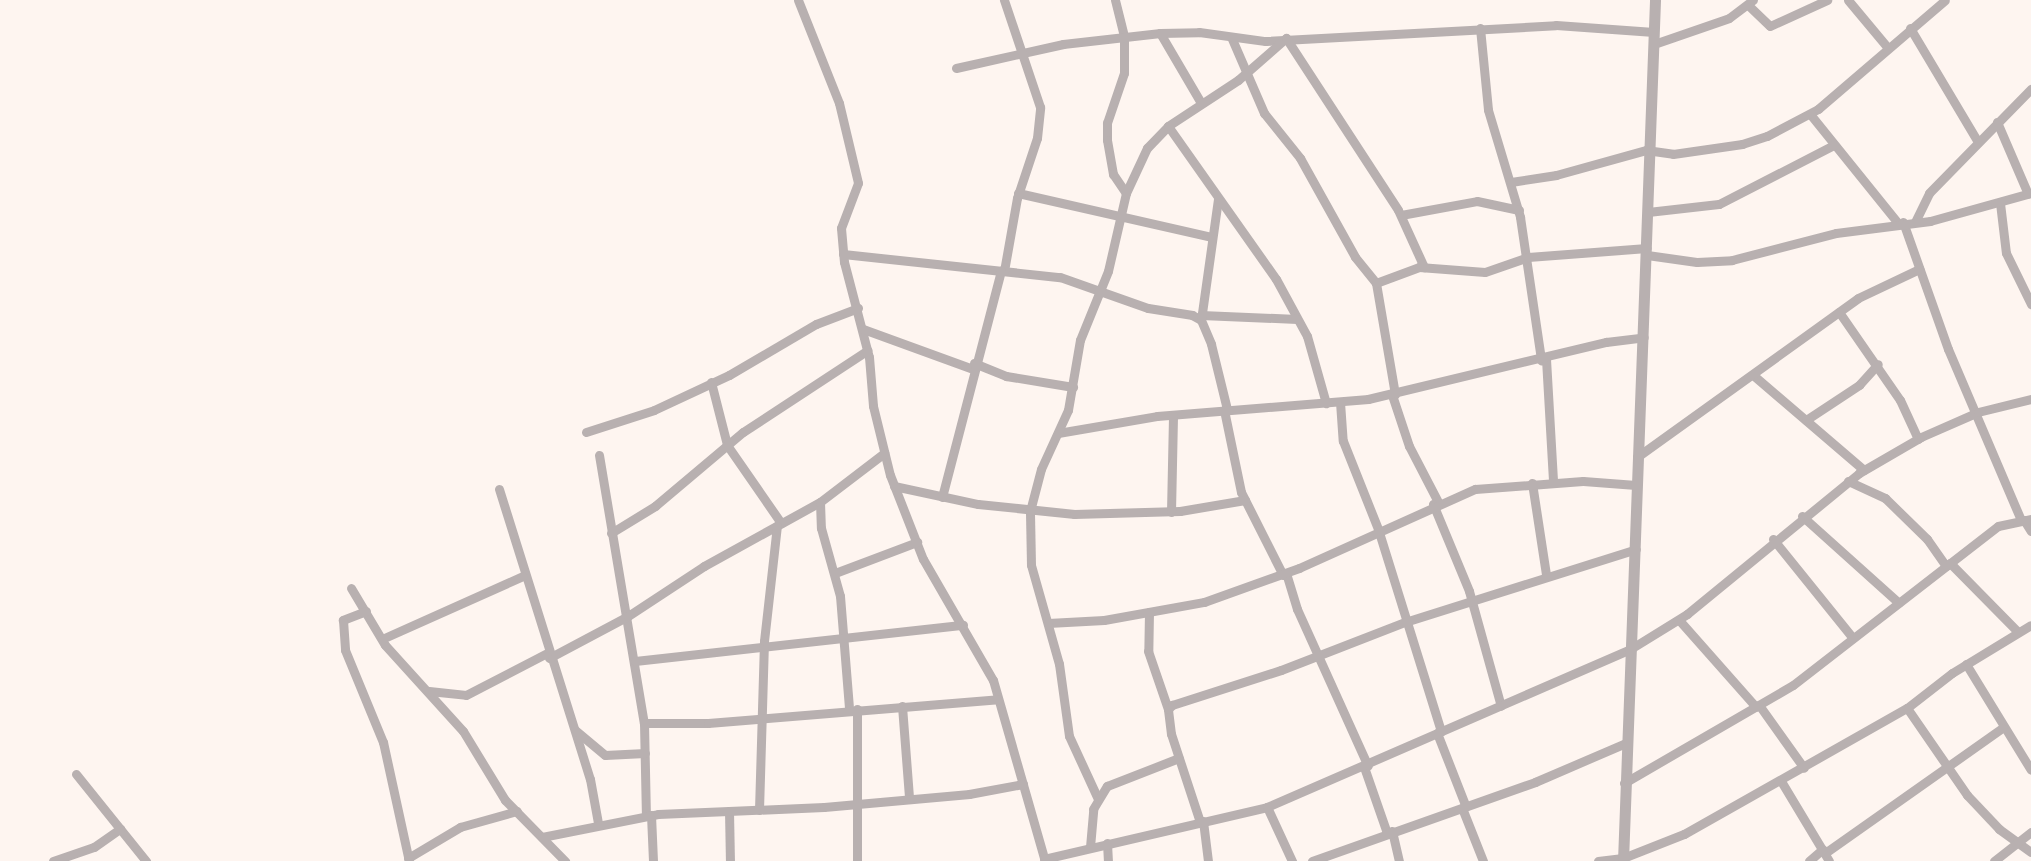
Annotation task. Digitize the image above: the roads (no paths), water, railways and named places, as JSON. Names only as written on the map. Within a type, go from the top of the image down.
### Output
[{"type":"street","points":[[798,0],[839,103],[858,183],[841,228],[843,254],[868,350],[873,406],[884,453],[894,486],[917,542],[963,625],[998,699],[1045,860],[1107,843],[1267,807],[1366,766],[1632,648],[1679,620],[1773,539],[1864,470],[1918,439],[1978,412],[2031,399]]},
{"type":"street","points":[[942,497],[974,366],[1002,271],[1018,194],[1037,138],[1040,107],[1024,52],[1004,0]]},
{"type":"street","points":[[1115,0],[1124,37],[1124,73],[1107,123],[1107,140],[1113,174],[1126,193]]},
{"type":"street","points":[[1623,860],[1624,783],[1628,742],[1636,548],[1637,457],[1648,251],[1646,150],[1655,0]]},
{"type":"street","points":[[956,68],[1024,52],[1160,33],[1199,32],[1232,38],[1286,38],[1556,25],[1654,38],[1729,18],[1751,3],[1770,26],[1828,0]]},
{"type":"street","points":[[1848,0],[1888,48]]},
{"type":"street","points":[[1511,182],[1556,175],[1646,150],[1673,154],[1742,144],[1810,114],[1945,0]]},
{"type":"street","points":[[1480,28],[1488,110],[1519,210],[1528,257],[1544,359],[1553,482]]},
{"type":"street","points":[[1910,28],[1978,142]]},
{"type":"street","points":[[1160,33],[1201,103]]},
{"type":"street","points":[[1232,38],[1264,113],[1300,158],[1355,257],[1376,283],[1394,394],[1409,446],[1435,503],[1472,602],[1501,706]]},
{"type":"street","points":[[1090,848],[1098,799],[1069,736],[1059,664],[1031,565],[1030,511],[1041,469],[1058,433],[1073,386],[1080,340],[1101,289],[1122,219],[1126,193],[1147,148],[1168,126],[1247,73],[1286,38]]},
{"type":"street","points":[[1286,38],[1401,216],[1424,267]]},
{"type":"street","points":[[1915,222],[1929,193],[2031,89]]},
{"type":"street","points":[[1810,114],[1900,223],[1948,349],[2031,531]]},
{"type":"street","points":[[1376,283],[1424,267],[1485,272],[1528,257],[1648,251],[1697,262],[1732,260],[2000,203],[2029,193],[1997,122]]},
{"type":"street","points":[[1168,126],[1276,279],[1309,341],[1326,403]]},
{"type":"street","points":[[1648,212],[1719,204],[1834,145]]},
{"type":"street","points":[[1018,194],[1122,219],[1211,237]]},
{"type":"street","points":[[1218,199],[1211,237],[1201,317],[1225,409],[1230,452],[1245,500],[1284,574],[1366,766],[1399,861]]},
{"type":"street","points":[[1401,216],[1478,201],[1519,210]]},
{"type":"street","points":[[2000,203],[2006,252],[2031,304]]},
{"type":"street","points":[[843,254],[1071,279],[1148,308],[1177,311],[1201,317],[1297,319]]},
{"type":"street","points":[[1637,457],[1838,312],[1918,269]]},
{"type":"street","points":[[586,432],[654,410],[711,382],[816,324],[858,308]]},
{"type":"street","points":[[1838,312],[1878,364],[1912,420],[1918,439]]},
{"type":"street","points":[[863,329],[1006,376],[1073,386]]},
{"type":"street","points":[[1058,433],[1173,415],[1225,409],[1340,402],[1394,394],[1544,359],[1606,342],[1644,338]]},
{"type":"street","points":[[611,533],[655,506],[727,445],[868,350]]},
{"type":"street","points":[[1806,420],[1859,385],[1878,364]]},
{"type":"street","points":[[1753,375],[1864,470]]},
{"type":"street","points":[[711,382],[727,445],[779,524],[764,646],[764,719],[759,810]]},
{"type":"street","points":[[1340,402],[1343,441],[1378,529],[1439,732],[1483,861]]},
{"type":"street","points":[[1171,512],[1173,415]]},
{"type":"street","points":[[429,691],[466,694],[628,616],[779,524],[820,502],[884,453]]},
{"type":"street","points":[[599,455],[611,533],[628,616],[644,723],[649,815],[654,861]]},
{"type":"street","points":[[1848,481],[1885,498],[1915,526],[1948,564],[2018,632]]},
{"type":"street","points":[[1048,623],[1149,612],[1204,602],[1284,574],[1435,503],[1475,489],[1553,482],[1636,485]]},
{"type":"street","points":[[1532,484],[1546,574]]},
{"type":"street","points":[[894,486],[942,497],[1030,511],[1171,512],[1245,500]]},
{"type":"street","points":[[499,489],[548,656],[575,730],[598,823]]},
{"type":"street","points":[[820,502],[820,528],[835,573],[841,638],[853,709],[858,804],[856,861]]},
{"type":"street","points":[[1802,516],[1899,603]]},
{"type":"street","points":[[1624,783],[1793,685],[1852,636],[1899,603],[1998,526],[2025,520]]},
{"type":"street","points":[[1773,539],[1852,636]]},
{"type":"street","points":[[835,573],[917,542]]},
{"type":"street","points":[[1168,709],[1405,622],[1472,602],[1546,574],[1636,548]]},
{"type":"street","points":[[382,639],[523,576]]},
{"type":"street","points":[[351,588],[382,639],[463,731],[493,783],[565,861]]},
{"type":"street","points":[[366,611],[342,620],[345,650],[383,742],[408,860],[460,827],[517,811]]},
{"type":"street","points":[[1149,612],[1148,651],[1168,709],[1179,758],[1202,821],[1208,861]]},
{"type":"street","points":[[1679,620],[1758,706],[1804,768]]},
{"type":"street","points":[[635,661],[963,625]]},
{"type":"street","points":[[1598,861],[1623,860],[1657,847],[1781,781],[1907,708],[1966,664],[2031,625]]},
{"type":"street","points":[[1966,664],[2002,728],[2031,770]]},
{"type":"street","points":[[644,723],[668,726],[764,719],[853,709],[998,699]]},
{"type":"street","points":[[902,706],[909,798]]},
{"type":"street","points":[[1907,708],[1967,795],[2016,843],[2031,852]]},
{"type":"street","points":[[1809,861],[1826,854],[1946,764],[2002,728]]},
{"type":"street","points":[[575,730],[605,755],[645,753]]},
{"type":"street","points":[[1312,861],[1464,807],[1628,742]]},
{"type":"street","points":[[1098,799],[1119,780],[1179,758]]},
{"type":"street","points":[[76,774],[146,861]]},
{"type":"street","points":[[1781,781],[1826,854]]},
{"type":"street","points":[[542,836],[598,823],[649,815],[858,804],[1023,784]]},
{"type":"street","points":[[1267,807],[1292,861]]},
{"type":"street","points":[[729,811],[730,861]]},
{"type":"street","points":[[53,861],[94,847],[120,829]]},
{"type":"street","points":[[1994,861],[2031,832]]},
{"type":"street","points":[[1107,843],[1108,861]]}]
